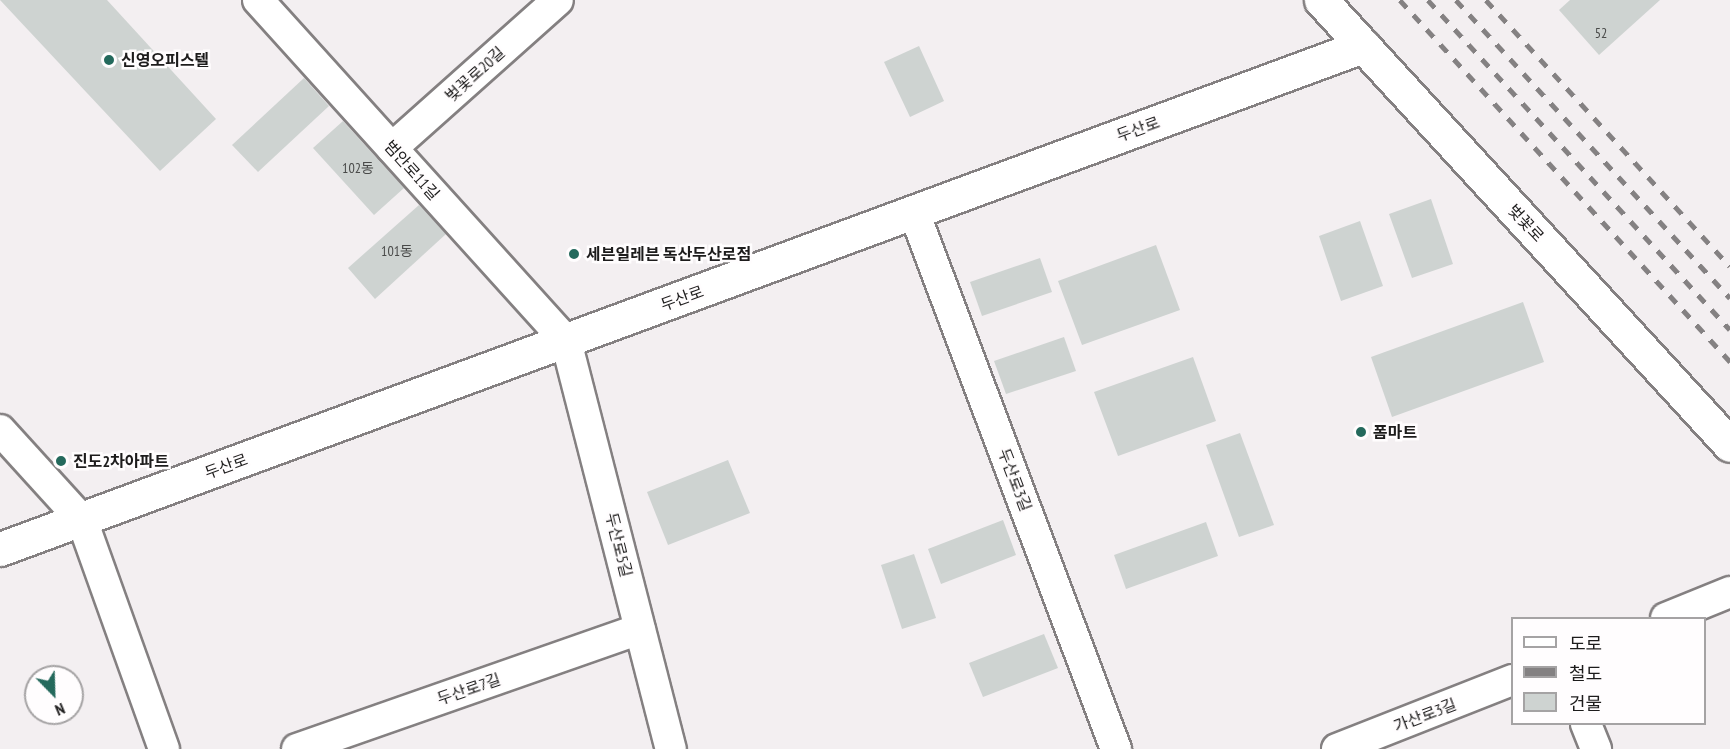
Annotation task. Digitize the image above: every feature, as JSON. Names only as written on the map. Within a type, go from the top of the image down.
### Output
[{"type":"street","name":"범안로11길","points":[[258,0],[566,341]]},
{"type":"street","name":"벚꽃로20길","points":[[392,148],[558,0]]},
{"type":"street","name":"벚꽃로","points":[[1321,0],[1730,445]]},
{"type":"street","name":"두산로","points":[[0,549],[1363,46]]},
{"type":"street","name":"두산로3길","points":[[914,212],[1116,749]]},
{"type":"street","name":"두산로5길","points":[[566,341],[671,749]]},
{"type":"street","points":[[0,430],[82,520],[164,749]]},
{"type":"street","points":[[1668,617],[1730,592]]},
{"type":"street","name":"두산로7길","points":[[297,749],[640,629]]},
{"type":"street","name":"가산로3길","points":[[1337,749],[1511,680]]},
{"type":"street","points":[[1588,725],[1596,749]]},
{"type":"building","name":"신영오피스텔","points":[[0,0],[107,0],[216,119],[160,171]]},
{"type":"building","points":[[1570,0],[1660,0],[1599,55],[1559,10]]},
{"type":"building","points":[[919,46],[944,101],[910,117],[884,62]]},
{"type":"building","points":[[304,78],[329,106],[258,172],[232,145]]},
{"type":"building","points":[[343,121],[404,188],[374,215],[313,148]]},
{"type":"building","points":[[1431,199],[1453,264],[1412,278],[1389,214]]},
{"type":"building","points":[[419,205],[446,234],[375,299],[348,268]]},
{"type":"building","points":[[1360,221],[1383,286],[1341,301],[1319,236]]},
{"type":"building","points":[[1156,245],[1180,310],[1082,345],[1058,281]]},
{"type":"building","points":[[1040,258],[1052,292],[982,316],[970,282]]},
{"type":"building","points":[[1523,302],[1544,362],[1392,417],[1371,357]]},
{"type":"building","points":[[1064,337],[1076,371],[1006,394],[994,361]]},
{"type":"building","points":[[1193,357],[1216,421],[1118,456],[1094,392]]},
{"type":"building","points":[[1240,433],[1274,525],[1239,537],[1206,445]]},
{"type":"building","points":[[728,460],[750,513],[668,545],[647,492]]},
{"type":"building","points":[[1003,520],[1016,555],[941,584],[928,549]]},
{"type":"building","points":[[1206,522],[1218,556],[1126,589],[1114,555]]},
{"type":"building","points":[[914,554],[936,618],[902,629],[881,565]]},
{"type":"building","points":[[1044,634],[1058,668],[983,697],[969,663]]},
{"type":"railway","points":[[1400,0],[1730,362]]},
{"type":"railway","points":[[1428,0],[1730,330]]},
{"type":"railway","points":[[1456,0],[1730,298]]},
{"type":"railway","points":[[1486,0],[1730,266]]},
{"type":"place","name":"신영오피스텔","points":[[109,60]]},
{"type":"place","name":"세븐일레븐 독산두산로점","points":[[574,254]]},
{"type":"place","name":"폼마트","points":[[1361,432]]},
{"type":"place","name":"진도2차아파트","points":[[61,461]]}]
